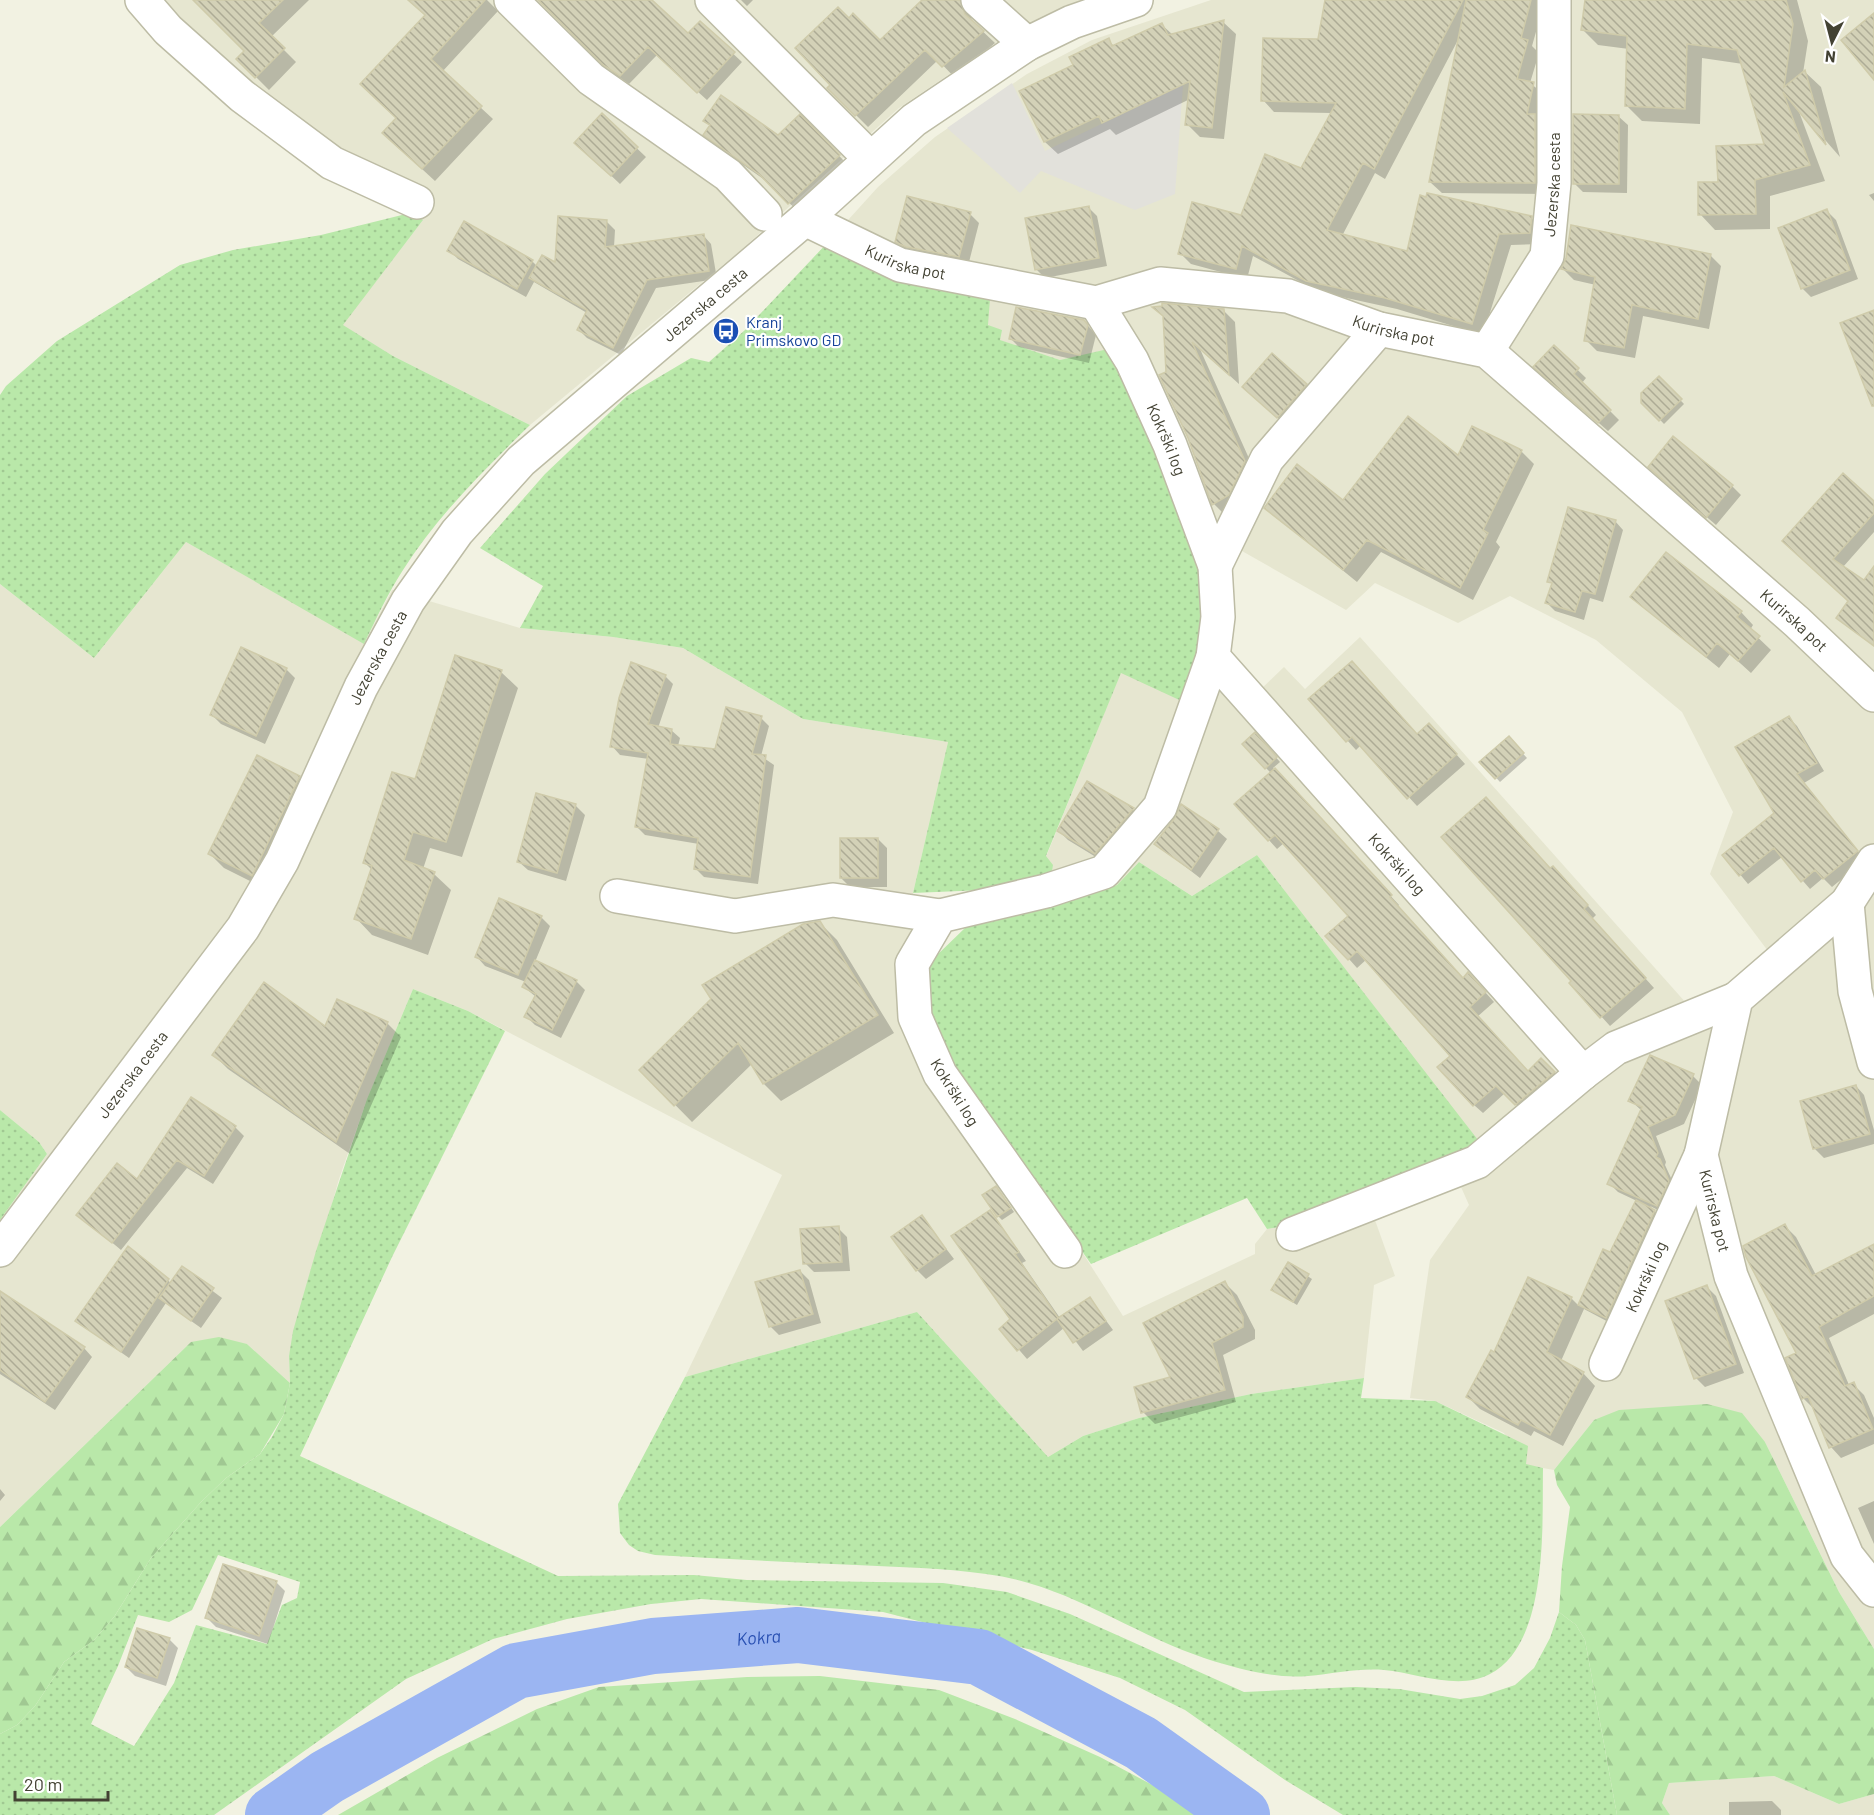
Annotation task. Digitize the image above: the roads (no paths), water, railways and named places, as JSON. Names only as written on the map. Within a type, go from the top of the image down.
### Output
[{"type":"street","points":[[142,0],[168,30],[242,96],[332,163],[417,202]]},
{"type":"street","points":[[511,0],[591,79],[728,175],[765,214]]},
{"type":"street","points":[[712,0],[870,158]]},
{"type":"street","points":[[978,0],[1027,44]]},
{"type":"street","name":"Jezerska cesta","points":[[0,1250],[243,928],[282,861],[372,668],[408,601],[457,532],[529,454],[805,219],[914,120],[1027,44],[1072,22],[1136,0]]},
{"type":"street","name":"Jezerska cesta","points":[[1487,351],[1547,256],[1554,183],[1554,0]]},
{"type":"street","name":"Kurirska pot","points":[[805,219],[900,265],[1096,303],[1160,284],[1288,296],[1379,329],[1487,351],[1797,622],[1874,695]]},
{"type":"street","name":"Kokrški log","points":[[617,896],[735,916],[832,900],[940,916],[1047,891],[1104,872],[1160,807],[1213,657],[1218,617],[1215,566],[1170,445],[1132,361],[1096,303]]},
{"type":"street","points":[[1215,566],[1267,459],[1379,329]]},
{"type":"street","name":"Kokrški log","points":[[1213,657],[1582,1072]]},
{"type":"street","points":[[1293,1234],[1477,1162],[1582,1072],[1616,1048],[1736,999],[1847,903],[1874,861]]},
{"type":"street","points":[[1847,903],[1856,991],[1874,1062]]},
{"type":"street","name":"Kokrški log","points":[[940,916],[912,964],[915,1017],[940,1074],[1065,1251]]},
{"type":"street","name":"Kurirska pot","points":[[1736,999],[1701,1155],[1731,1276],[1847,1556],[1874,1590]]},
{"type":"street","name":"Kokrški log","points":[[1606,1364],[1701,1155]]},
{"type":"waterway","name":"Kokra","points":[[273,1815],[327,1777],[516,1671],[653,1646],[798,1635],[979,1657],[1141,1743],[1242,1815]]},
{"type":"place","name":"Kranj Primskovo GD","points":[[726,331]]}]
